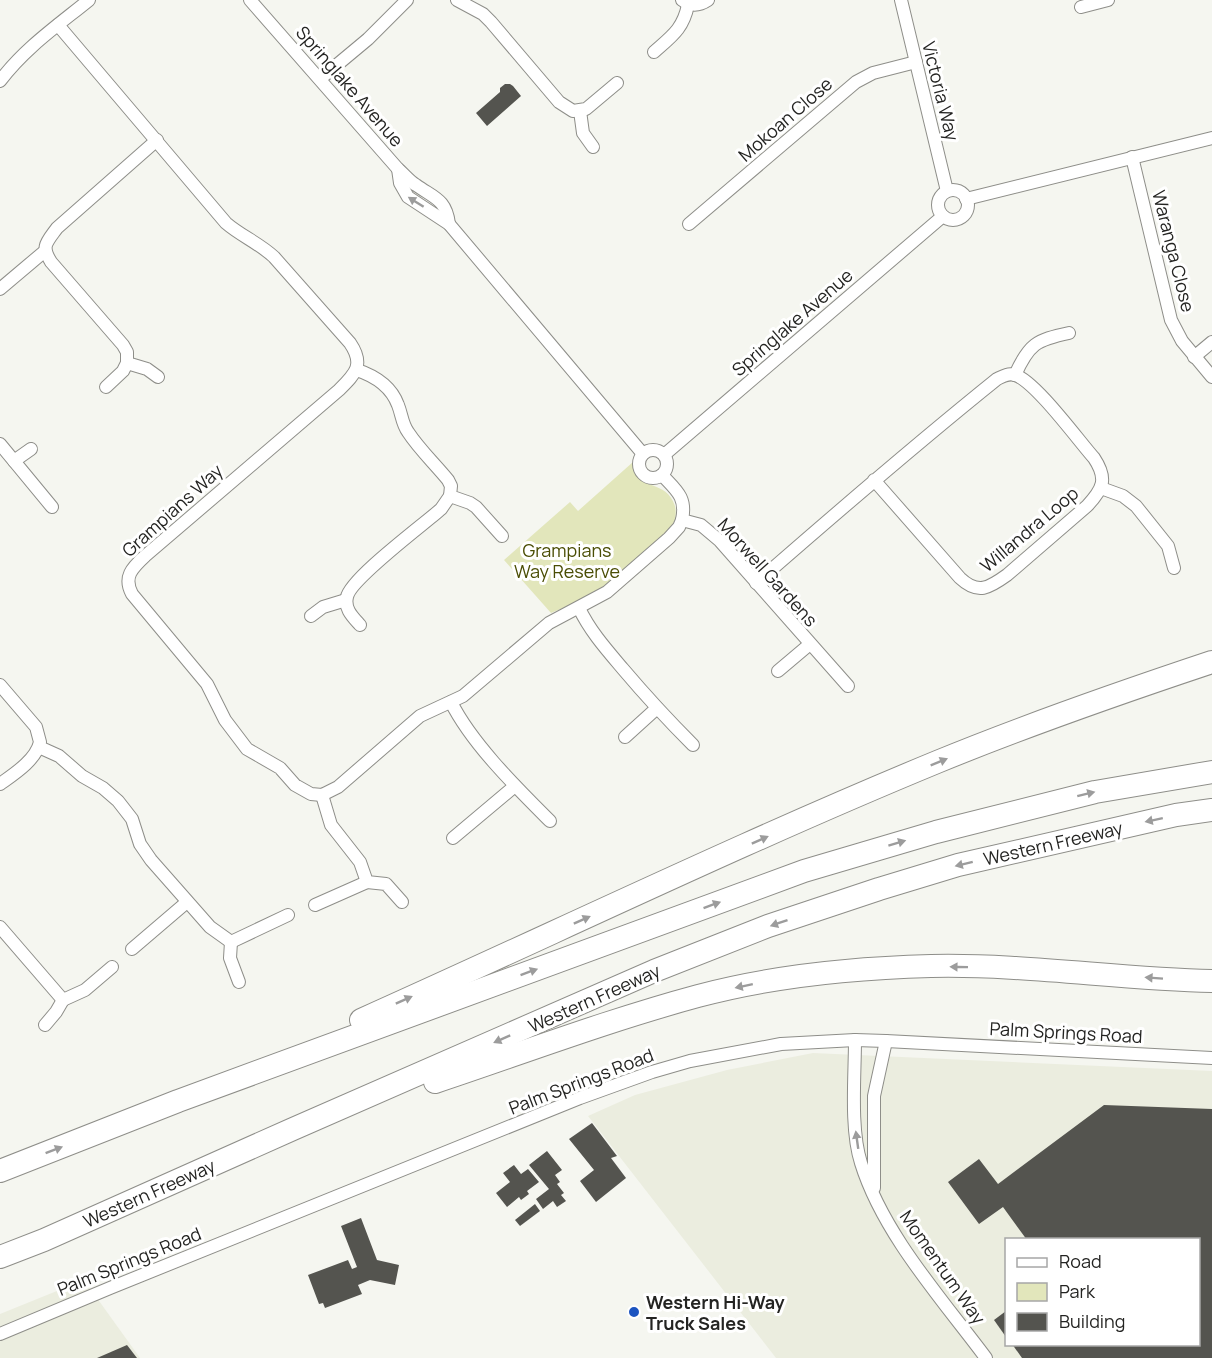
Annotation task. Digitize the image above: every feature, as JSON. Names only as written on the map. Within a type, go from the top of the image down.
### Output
[{"type":"highway","points":[[178,1101],[938,762],[1059,714],[1212,662]]},
{"type":"highway","points":[[0,1171],[178,1101],[804,871],[936,832],[1095,792],[1212,772]]},
{"type":"highway","name":"Western Freeway","points":[[0,1257],[44,1240],[654,971],[768,926],[958,865],[1176,815],[1212,810]]},
{"type":"highway","points":[[44,1240],[404,1092],[698,996],[825,974],[932,966],[1212,981]]},
{"type":"street","points":[[0,81],[21,55],[37,40],[89,0]]},
{"type":"street","name":"Springlake Avenue","points":[[250,0],[398,169],[413,183],[438,199],[447,213],[448,224],[643,454]]},
{"type":"street","points":[[320,79],[368,39],[407,0]]},
{"type":"street","points":[[457,0],[491,22],[559,102],[568,109],[580,111],[591,107],[617,83]]},
{"type":"street","points":[[654,52],[680,29],[685,19],[685,2],[698,4],[708,0]]},
{"type":"street","name":"Victoria Way","points":[[901,0],[947,191]]},
{"type":"street","points":[[1081,7],[1108,0]]},
{"type":"street","points":[[58,25],[226,223],[262,246],[274,257],[350,343],[358,358],[357,370],[371,375],[386,385],[399,407],[407,431],[448,480],[451,486],[450,496],[441,509],[354,584],[347,594],[346,600],[350,614],[360,625]]},
{"type":"street","name":"Mokoan Close","points":[[689,224],[855,82],[873,73],[916,62]]},
{"type":"street","points":[[580,111],[583,133],[593,147]]},
{"type":"street","points":[[966,199],[1212,138]]},
{"type":"street","points":[[106,387],[123,371],[127,363],[127,352],[51,262],[45,251],[46,243],[57,228],[157,140]]},
{"type":"street","name":"Waranga Close","points":[[1132,157],[1171,320],[1182,341],[1212,377]]},
{"type":"street","points":[[947,191],[962,192],[968,204],[964,215],[954,219],[943,216],[938,202],[947,191]]},
{"type":"street","name":"Springlake Avenue","points":[[664,455],[943,216]]},
{"type":"street","points":[[0,289],[45,251]]},
{"type":"street","points":[[756,583],[874,480],[997,379],[1005,375],[1015,375],[1021,362],[1035,344],[1045,338],[1069,333]]},
{"type":"street","points":[[1194,357],[1212,342]]},
{"type":"street","points":[[127,363],[147,369],[158,377]]},
{"type":"street","name":"Grampians Way","points":[[322,795],[303,791],[280,768],[247,749],[225,720],[207,684],[132,594],[127,581],[135,564],[339,390],[357,370]]},
{"type":"street","name":"Willandra Loop","points":[[874,480],[968,586],[977,589],[996,583],[1007,575],[1087,506],[1101,488],[1102,473],[1094,458],[1032,386],[1015,375]]},
{"type":"street","points":[[0,444],[52,507]]},
{"type":"street","points":[[14,461],[32,449]]},
{"type":"street","points":[[651,450],[664,455],[667,465],[662,475],[649,478],[642,474],[639,461],[643,454],[651,450]]},
{"type":"street","points":[[367,882],[360,862],[331,825],[322,795],[338,787],[420,717],[477,687],[549,623],[607,592],[669,538],[679,526],[685,507],[681,496],[662,475]]},
{"type":"street","points":[[1101,488],[1123,496],[1136,506],[1168,546],[1174,568]]},
{"type":"street","points":[[450,496],[476,507],[502,536]]},
{"type":"street","name":"Morwell Gardens","points":[[682,520],[701,525],[709,530],[848,686]]},
{"type":"street","points":[[311,616],[323,607],[346,600]]},
{"type":"street","points":[[579,608],[588,628],[657,708],[693,745]]},
{"type":"street","name":"Morwell Gardens","points":[[778,671],[810,644]]},
{"type":"street","points":[[0,685],[36,727],[40,736],[39,747],[28,762],[0,784]]},
{"type":"street","points":[[451,702],[463,724],[515,786],[550,821]]},
{"type":"street","points":[[626,737],[657,708]]},
{"type":"street","points":[[39,747],[59,756],[82,776],[118,801],[132,819],[144,852],[210,927],[231,942]]},
{"type":"street","points":[[453,838],[515,786]]},
{"type":"street","points":[[315,905],[367,882],[386,884],[402,902]]},
{"type":"street","points":[[132,949],[187,902]]},
{"type":"street","points":[[231,942],[288,915]]},
{"type":"street","points":[[0,927],[63,1000]]},
{"type":"street","points":[[231,942],[230,958],[239,982]]},
{"type":"street","points":[[45,1025],[63,1000],[85,990],[112,967]]},
{"type":"street","name":"Palm Springs Road","points":[[0,1334],[452,1149],[652,1072],[690,1061],[781,1044],[855,1040],[1212,1058]]},
{"type":"street","name":"Momentum Way","points":[[855,1040],[855,1132],[860,1162],[899,1242],[986,1358]]},
{"type":"street","name":"Momentum Way","points":[[875,1195],[874,1096],[886,1041]]},
{"type":"shaded area","points":[[813,1053],[1212,1071],[1212,1358],[776,1358],[588,1116],[635,1095],[727,1070]]},
{"type":"shaded area","points":[[84,1280],[140,1358],[0,1358],[0,1314]]},
{"type":"green space","name":"Grampians Way Reserve","points":[[633,462],[641,478],[671,497],[675,508],[675,520],[651,547],[600,589],[583,600],[551,613],[504,560],[570,502],[578,511]]},
{"type":"building","points":[[505,84],[513,86],[521,96],[487,126],[476,113],[500,92],[500,88]]},
{"type":"building","points":[[1104,1105],[1212,1109],[1212,1358],[1022,1358],[1013,1346],[1200,1346],[1200,1238],[1026,1238],[1003,1207],[979,1224],[948,1182],[979,1159],[998,1184]]},
{"type":"building","points":[[592,1123],[617,1156],[611,1158],[626,1178],[596,1202],[580,1181],[594,1170],[569,1139]]},
{"type":"building","points":[[547,1151],[562,1170],[555,1175],[560,1182],[557,1184],[564,1193],[561,1195],[566,1201],[557,1207],[553,1201],[543,1209],[536,1199],[549,1189],[529,1165]]},
{"type":"building","points":[[514,1165],[521,1174],[528,1169],[539,1182],[527,1191],[529,1194],[521,1200],[519,1197],[507,1207],[496,1193],[510,1182],[503,1173]]},
{"type":"building","points":[[535,1204],[540,1211],[520,1226],[515,1220]]},
{"type":"building","points":[[361,1218],[377,1260],[399,1265],[395,1285],[370,1280],[358,1285],[362,1294],[325,1308],[323,1303],[319,1304],[308,1275],[348,1260],[352,1269],[357,1267],[341,1226]]},
{"type":"building","points":[[1005,1312],[1005,1336],[994,1320]]},
{"type":"building","points":[[127,1345],[137,1358],[97,1358]]},
{"type":"place","name":"Western Hi-Way Truck Sales","points":[[634,1312]]}]
